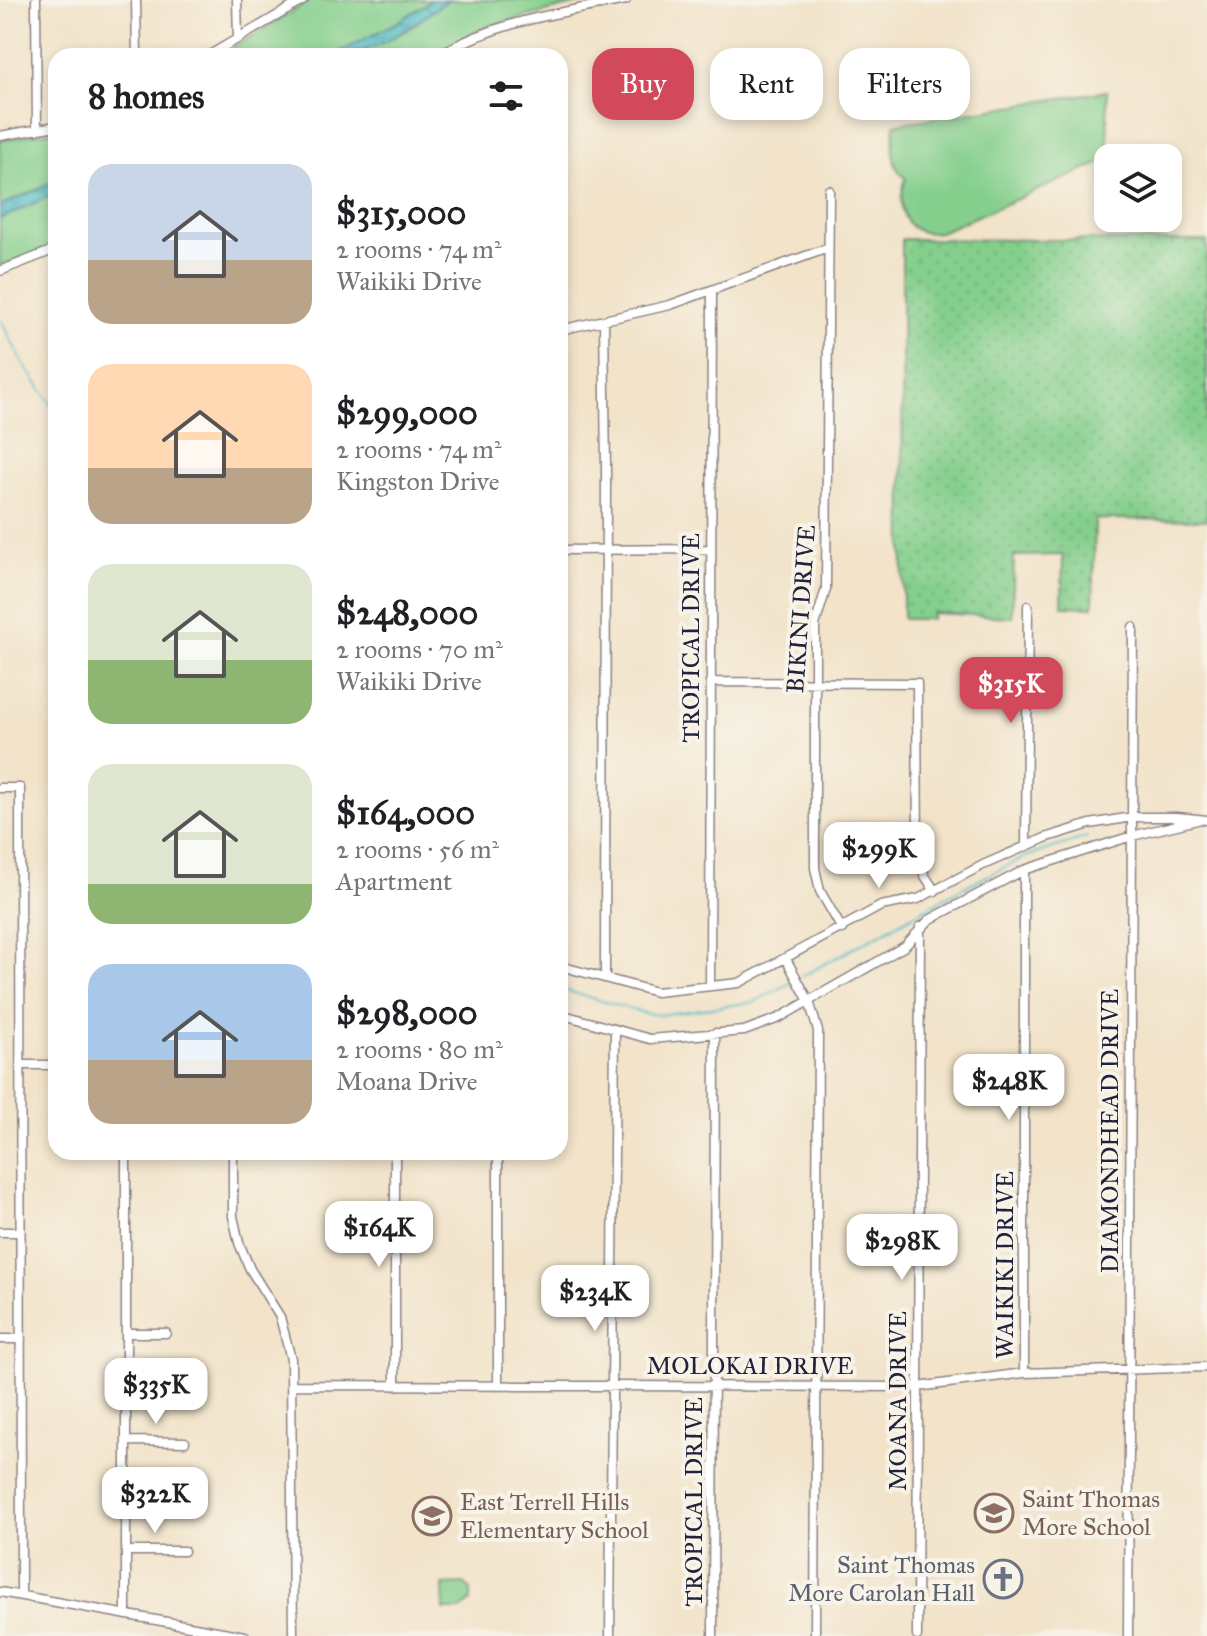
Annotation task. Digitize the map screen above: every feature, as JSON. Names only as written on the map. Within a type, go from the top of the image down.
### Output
[{"type":"street","points":[[36,0],[37,130]]},
{"type":"street","points":[[136,0],[137,48]]},
{"type":"street","points":[[237,0],[238,38]]},
{"type":"street","points":[[221,48],[304,0]]},
{"type":"street","points":[[453,48],[485,32],[523,19],[626,0]]},
{"type":"street","points":[[0,136],[48,128]]},
{"type":"street","name":"BIKINI DRIVE","points":[[829,190],[826,589],[815,625],[816,880],[842,929]]},
{"type":"street","points":[[568,328],[670,305],[828,248]]},
{"type":"street","points":[[1,270],[48,252]]},
{"type":"street","name":"TROPICAL DRIVE","points":[[710,986],[712,290]]},
{"type":"street","points":[[604,320],[605,978]]},
{"type":"street","points":[[568,550],[711,549]]},
{"type":"street","points":[[1026,845],[1028,606]]},
{"type":"street","name":"DIAMONDHEAD DRIVE","points":[[1128,1636],[1133,627]]},
{"type":"street","points":[[710,682],[917,683],[918,857],[935,891]]},
{"type":"street","points":[[0,788],[20,788],[21,1595]]},
{"type":"street","points":[[568,968],[656,992],[739,983],[881,906],[918,899],[1026,845],[1090,824],[1132,817],[1202,820]]},
{"type":"street","points":[[568,1016],[657,1040],[756,1028],[905,946],[920,927],[944,910],[1024,870],[1132,836],[1202,820]]},
{"type":"street","name":"WAIKIKI DRIVE","points":[[1024,870],[1024,1373]]},
{"type":"street","name":"MOANA DRIVE","points":[[917,1636],[920,927]]},
{"type":"street","points":[[786,959],[809,1001],[818,1031],[815,1636]]},
{"type":"street","points":[[610,1636],[615,1030]]},
{"type":"street","name":"TROPICAL DRIVE","points":[[713,1636],[715,1033]]},
{"type":"street","points":[[20,1065],[48,1065]]},
{"type":"street","points":[[126,1160],[126,1615]]},
{"type":"street","points":[[233,1160],[233,1216],[239,1243],[250,1269],[274,1304],[285,1330],[291,1359],[293,1636]]},
{"type":"street","points":[[395,1160],[395,1386]]},
{"type":"street","points":[[498,1160],[498,1386]]},
{"type":"street","points":[[353,1221],[395,1221]]},
{"type":"street","points":[[0,1232],[20,1232]]},
{"type":"street","points":[[126,1333],[166,1333]]},
{"type":"street","points":[[0,1339],[21,1339]]},
{"type":"street","name":"MOLOKAI DRIVE","points":[[292,1385],[918,1387],[1024,1373],[1207,1367]]},
{"type":"street","points":[[126,1441],[185,1442]]},
{"type":"street","points":[[126,1551],[184,1551]]},
{"type":"street","points":[[0,1592],[245,1636]]},
{"type":"green space","points":[[311,0],[432,0],[348,48],[232,48]]},
{"type":"green space","points":[[448,0],[595,0],[487,26],[444,48],[370,48],[407,30]]},
{"type":"green space","points":[[1107,91],[1108,144],[1094,144],[1094,166],[940,232],[918,230],[905,218],[903,209],[906,178],[894,161],[895,124],[921,120],[970,120],[970,112]]},
{"type":"green space","points":[[48,131],[48,185],[0,206],[0,140]]},
{"type":"green space","points":[[48,197],[48,248],[0,266],[0,219]]},
{"type":"green space","points":[[902,239],[1207,241],[1207,520],[1095,519],[1093,607],[1062,606],[1063,555],[1014,556],[1012,617],[932,613],[931,619],[903,619]]},
{"type":"green space","points":[[464,1584],[471,1590],[471,1601],[460,1610],[444,1610],[443,1585]]},
{"type":"water","points":[[432,0],[448,0],[379,45],[348,48]]},
{"type":"water","points":[[48,185],[48,197],[0,219],[0,206]]},
{"type":"waterway","points":[[0,319],[23,363],[48,399]]},
{"type":"waterway","points":[[801,977],[970,884],[1028,856],[1087,837]]},
{"type":"waterway","points":[[568,991],[659,1015],[754,1002],[796,980]]},
{"type":"place","name":"Saint Thomas More School","points":[[994,1513]]},
{"type":"place","name":"East Terrell Hills Elementary School","points":[[432,1516]]},
{"type":"place","name":"Saint Thomas More Carolan Hall","points":[[1003,1579]]}]
